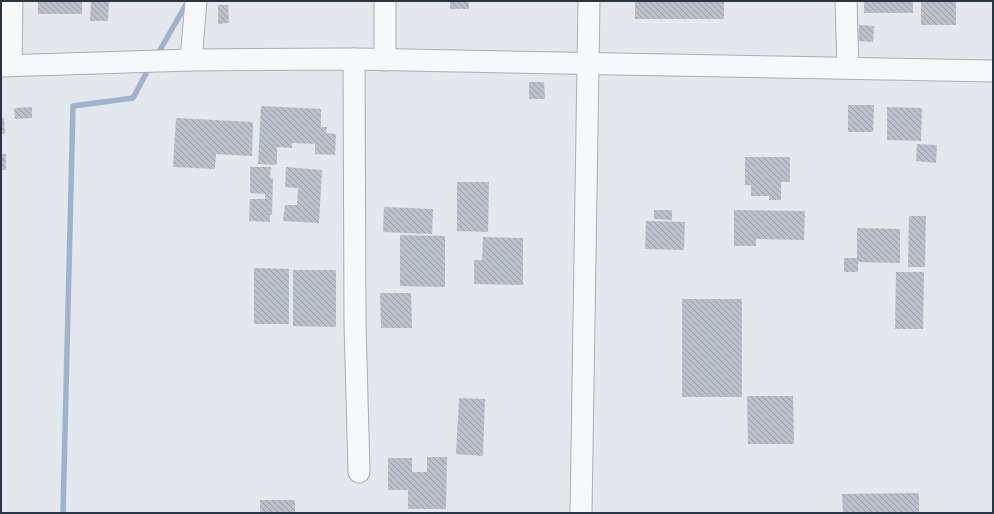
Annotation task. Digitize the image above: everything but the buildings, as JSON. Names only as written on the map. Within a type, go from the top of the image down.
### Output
[{"type":"street","points":[[12,1],[6,66],[191,60],[354,59],[588,65],[848,68],[993,72]]},
{"type":"street","points":[[191,60],[196,1]]},
{"type":"street","points":[[385,1],[385,60]]},
{"type":"street","points":[[581,513],[589,1]]},
{"type":"street","points":[[846,1],[848,68]]},
{"type":"street","points":[[354,59],[355,323],[359,472]]},
{"type":"waterway","points":[[156,57],[188,1]]},
{"type":"waterway","points":[[63,513],[73,106],[133,98],[150,66]]}]
